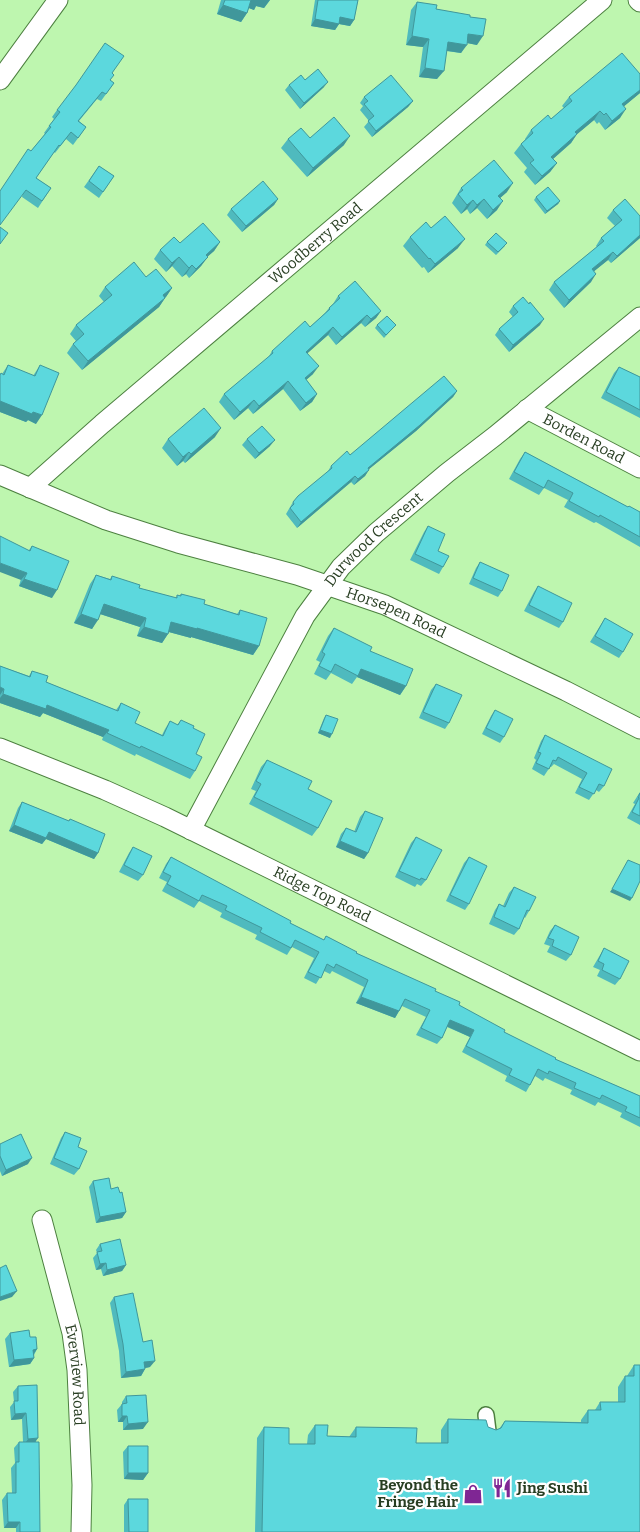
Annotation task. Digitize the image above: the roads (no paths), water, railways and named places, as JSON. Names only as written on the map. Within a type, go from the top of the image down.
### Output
[{"type":"street","points":[[0,80],[58,0]]},
{"type":"street","name":"Woodberry Road","points":[[30,488],[102,424],[601,0]]},
{"type":"street","name":"Durwood Crescent","points":[[192,830],[305,616],[341,568],[376,533],[446,473],[640,316]]},
{"type":"street","name":"Borden Road","points":[[527,409],[640,468]]},
{"type":"street","name":"Horsepen Road","points":[[0,475],[106,520],[178,543],[297,574],[385,604],[566,691],[640,729]]},
{"type":"street","name":"Ridge Top Road","points":[[0,748],[105,790],[192,830],[640,1051]]},
{"type":"street","name":"Everview Road","points":[[42,1220],[72,1334],[76,1361],[82,1485],[81,1532]]},
{"type":"street","points":[[486,1415],[488,1431]]},
{"type":"place","name":"Jing Sushi","points":[[502,1488]]},
{"type":"place","name":"Beyond the Fringe Hair","points":[[473,1494]]}]
